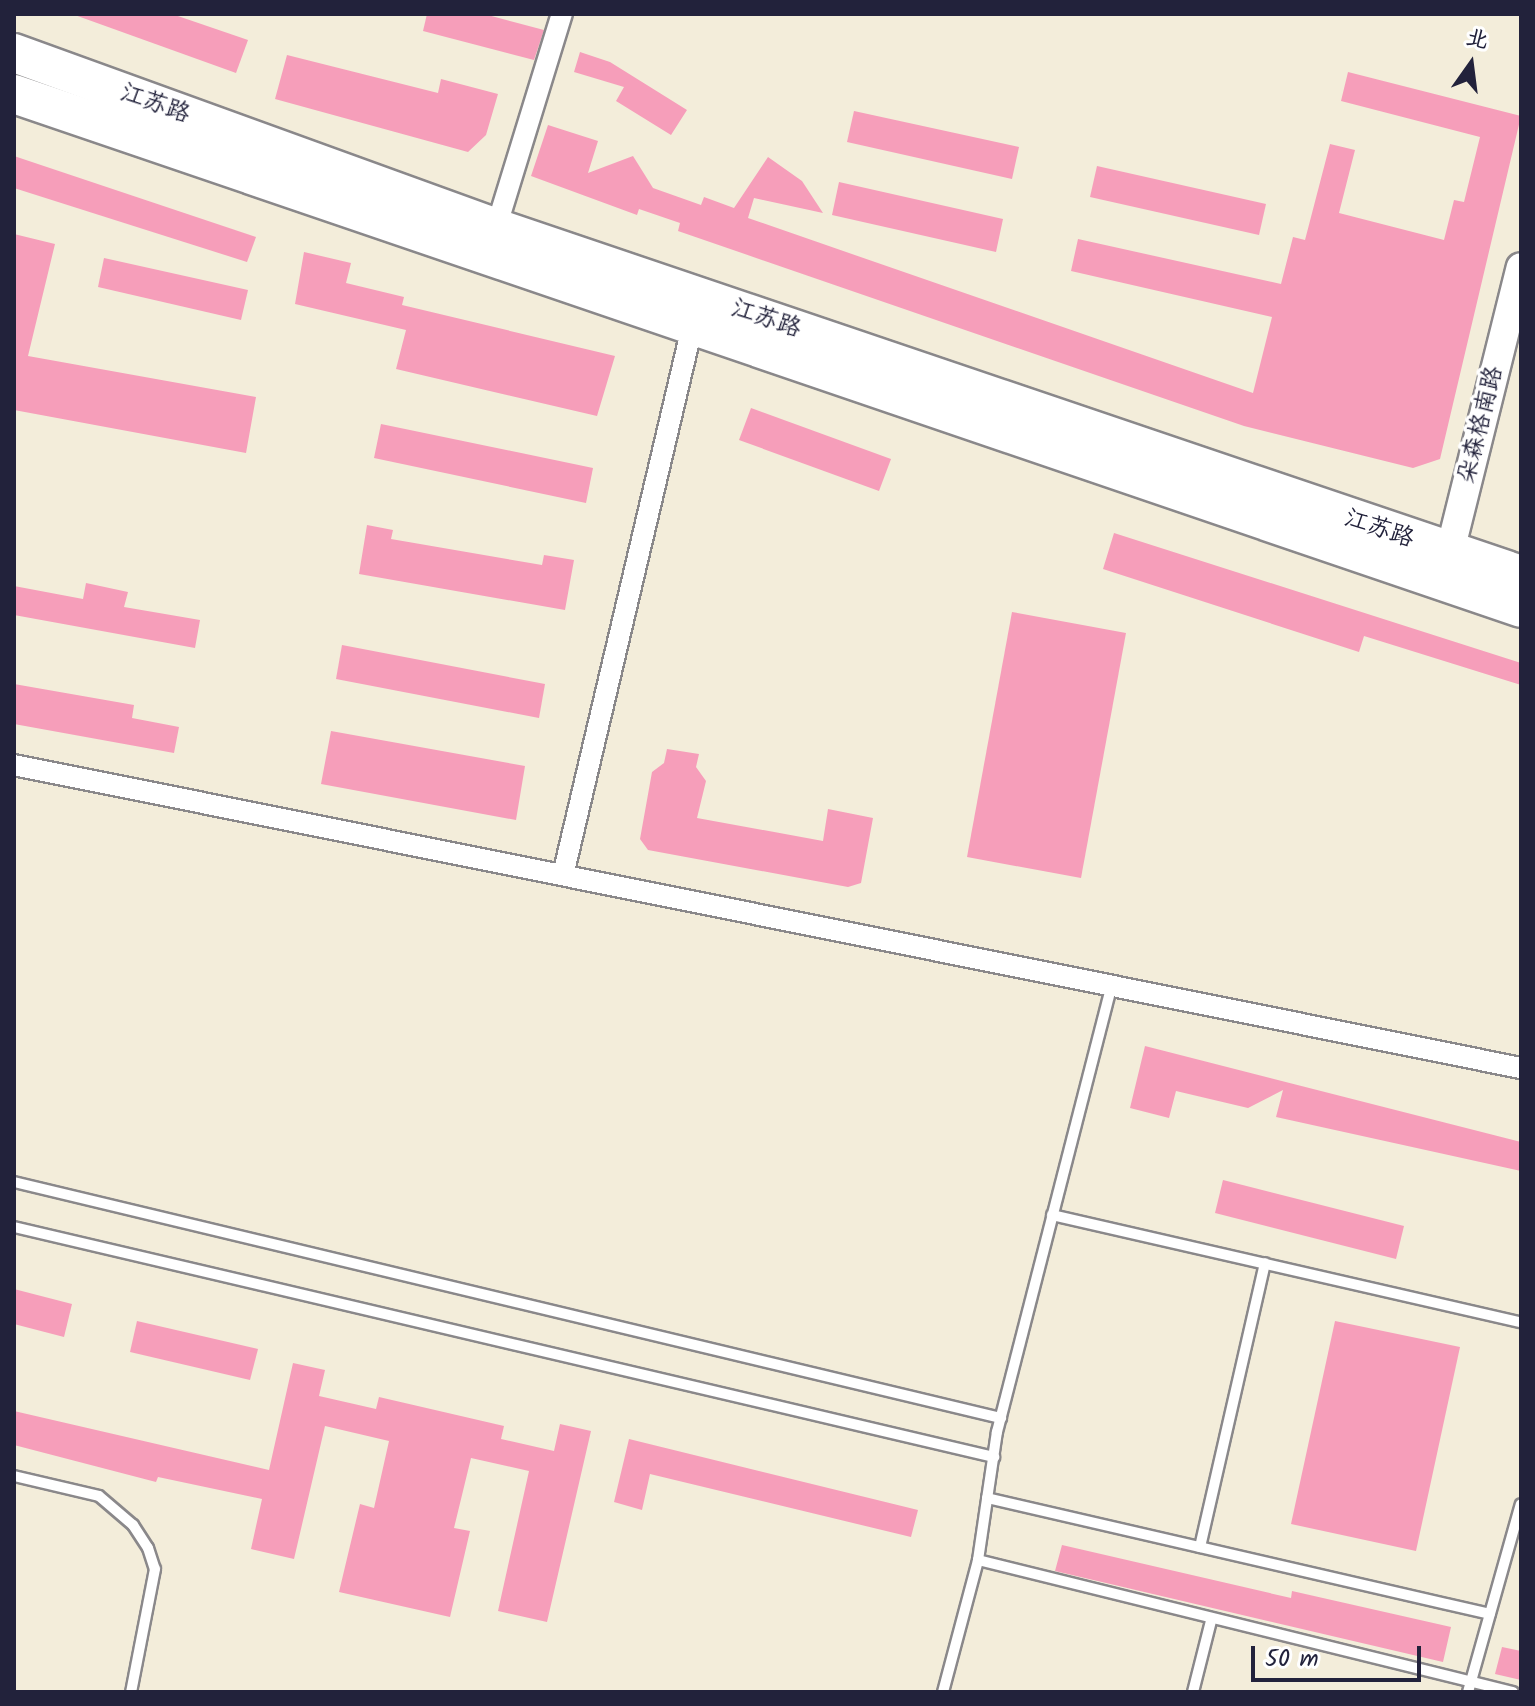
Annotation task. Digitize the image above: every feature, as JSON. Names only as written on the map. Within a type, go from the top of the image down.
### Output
[{"type":"highway","name":"江苏路","points":[[14,53],[496,228],[695,312]]},
{"type":"highway","name":"江苏路","points":[[14,94],[695,312],[1445,569],[1521,608]]},
{"type":"highway","name":"江苏路","points":[[1445,569],[1521,575]]},
{"type":"street","points":[[496,228],[562,14]]},
{"type":"street","name":"朵森格南路","points":[[1445,569],[1521,267]]},
{"type":"street","points":[[563,875],[695,312]]},
{"type":"street","points":[[14,765],[1521,1068]]},
{"type":"lane","points":[[943,1692],[978,1560],[1001,1418],[1112,985]]},
{"type":"lane","points":[[14,1182],[1001,1418]]},
{"type":"lane","points":[[1052,1215],[1521,1322]]},
{"type":"lane","points":[[14,1227],[994,1457]]},
{"type":"lane","points":[[1200,1547],[1265,1263]]},
{"type":"lane","points":[[14,1476],[99,1496],[133,1525],[148,1548],[155,1569],[131,1692]]},
{"type":"lane","points":[[987,1498],[1490,1614]]},
{"type":"lane","points":[[1469,1687],[1521,1504]]},
{"type":"lane","points":[[978,1560],[1469,1687],[1513,1692]]},
{"type":"lane","points":[[1193,1692],[1211,1621]]},
{"type":"building","points":[[72,14],[172,14],[248,40],[236,73]]},
{"type":"building","points":[[427,14],[484,14],[544,30],[534,60],[423,31]]},
{"type":"building","points":[[580,52],[610,62],[687,110],[671,135],[616,101],[624,87],[574,72]]},
{"type":"building","points":[[287,55],[438,93],[441,79],[498,94],[486,135],[468,152],[275,99]]},
{"type":"building","points":[[1348,72],[1521,116],[1440,459],[1413,468],[1244,426],[678,231],[680,223],[639,209],[637,215],[531,176],[548,125],[598,141],[588,173],[633,156],[653,188],[701,205],[704,197],[734,208],[768,157],[802,181],[823,213],[754,198],[748,218],[1253,393],[1272,317],[1071,271],[1078,239],[1281,284],[1293,237],[1305,240],[1330,144],[1355,150],[1339,213],[1444,240],[1454,200],[1464,202],[1480,137],[1341,101]]},
{"type":"building","points":[[854,111],[1019,147],[1012,179],[847,142]]},
{"type":"building","points":[[14,156],[256,237],[247,262],[14,188]]},
{"type":"building","points":[[1097,166],[1266,204],[1259,235],[1090,197]]},
{"type":"building","points":[[839,182],[1003,219],[996,252],[832,215]]},
{"type":"building","points":[[14,234],[55,244],[28,356],[256,397],[246,453],[14,410]]},
{"type":"building","points":[[304,252],[351,263],[346,283],[404,297],[402,305],[615,356],[597,416],[396,369],[406,330],[295,304]]},
{"type":"building","points":[[104,258],[248,290],[241,320],[98,287]]},
{"type":"building","points":[[751,408],[891,459],[879,491],[739,440]]},
{"type":"building","points":[[381,424],[593,468],[586,503],[374,458]]},
{"type":"building","points":[[367,525],[393,530],[391,539],[542,565],[544,555],[574,560],[565,610],[359,574]]},
{"type":"building","points":[[1114,533],[1521,663],[1521,685],[1364,636],[1359,652],[1103,569]]},
{"type":"building","points":[[86,583],[128,592],[124,607],[200,620],[195,648],[14,615],[14,586],[83,599]]},
{"type":"building","points":[[1012,612],[1126,633],[1081,878],[967,857]]},
{"type":"building","points":[[342,645],[545,684],[539,718],[336,679]]},
{"type":"building","points":[[14,684],[134,705],[132,718],[179,727],[174,753],[14,724]]},
{"type":"building","points":[[331,731],[525,766],[516,820],[321,784]]},
{"type":"building","points":[[667,749],[699,754],[696,767],[706,781],[697,818],[823,841],[828,809],[873,818],[861,883],[848,887],[648,850],[640,839],[652,772],[664,763]]},
{"type":"building","points":[[1145,1046],[1521,1142],[1521,1171],[1276,1117],[1283,1090],[1248,1108],[1176,1091],[1169,1118],[1130,1108]]},
{"type":"building","points":[[1223,1180],[1404,1226],[1396,1259],[1215,1213]]},
{"type":"building","points":[[14,1289],[72,1304],[64,1337],[14,1324]]},
{"type":"building","points":[[137,1321],[258,1349],[250,1380],[130,1352]]},
{"type":"building","points":[[1335,1321],[1460,1347],[1416,1551],[1291,1524]]},
{"type":"building","points":[[293,1363],[325,1370],[319,1396],[376,1409],[379,1397],[504,1426],[501,1439],[554,1451],[560,1424],[591,1431],[547,1622],[498,1611],[529,1471],[471,1458],[454,1528],[470,1531],[450,1617],[339,1592],[360,1504],[374,1508],[389,1441],[325,1426],[294,1559],[251,1549],[262,1499],[158,1477],[156,1482],[14,1445],[14,1411],[269,1470]]},
{"type":"building","points":[[629,1439],[918,1510],[911,1537],[650,1474],[642,1510],[614,1502]]},
{"type":"building","points":[[1062,1545],[1291,1598],[1292,1591],[1451,1627],[1443,1662],[1055,1571]]},
{"type":"building","points":[[1502,1647],[1521,1651],[1521,1680],[1495,1674]]}]
